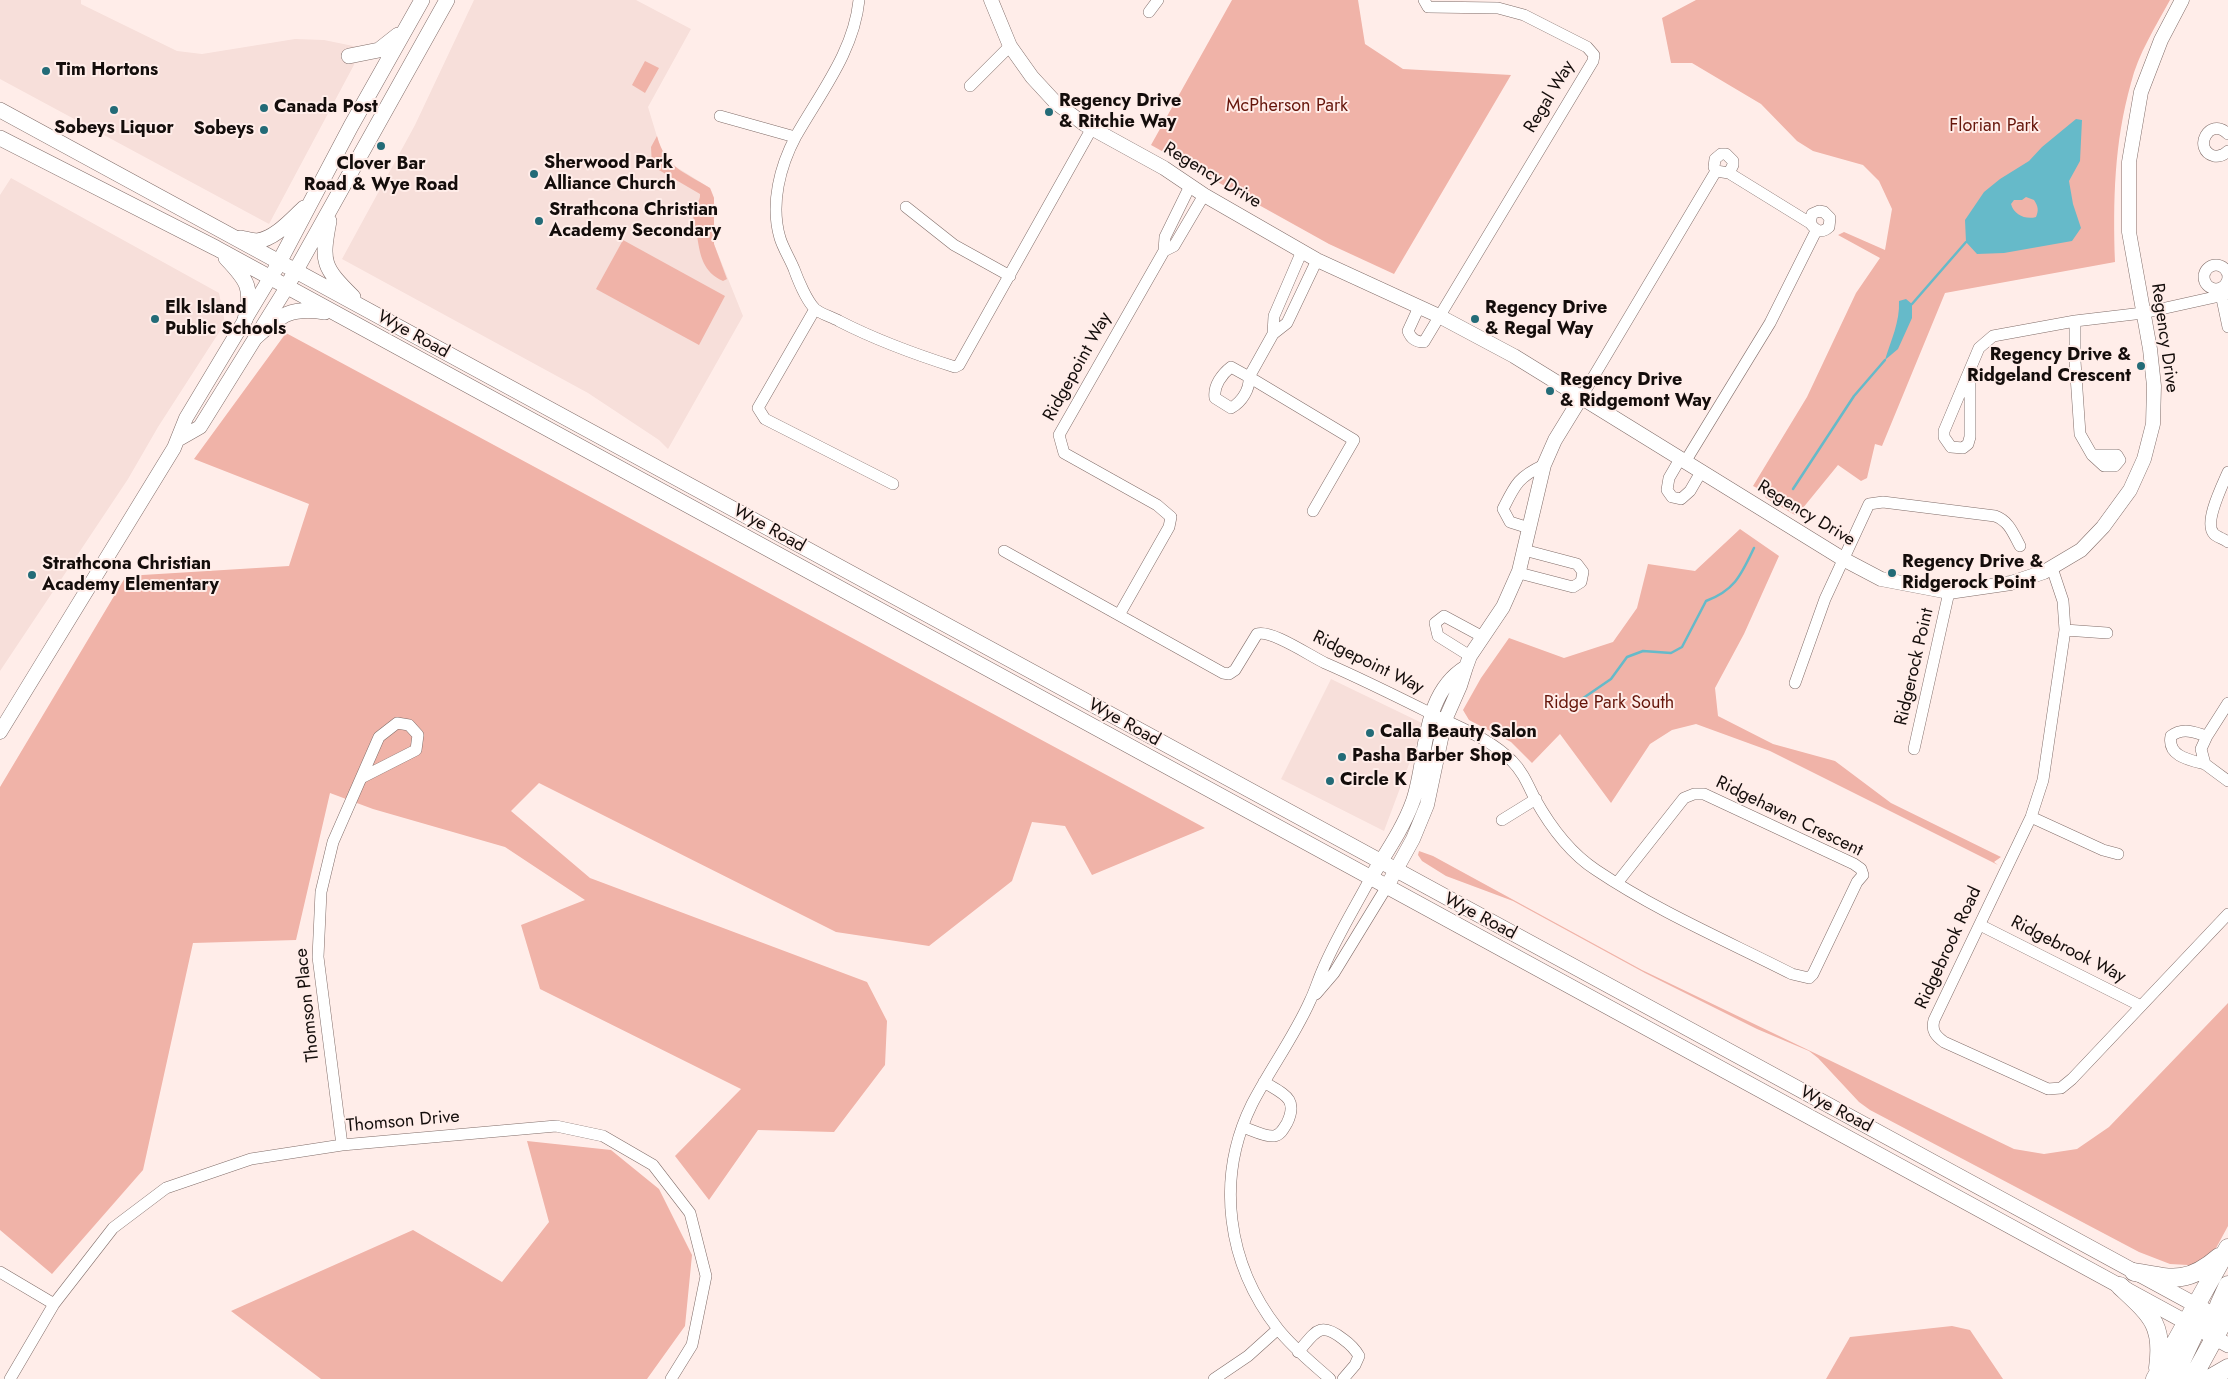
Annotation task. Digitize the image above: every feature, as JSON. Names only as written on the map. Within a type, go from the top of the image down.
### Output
[{"type":"main road","points":[[270,278],[422,0]]},
{"type":"main road","points":[[287,287],[447,0]]},
{"type":"main road","points":[[349,56],[379,50],[405,29]]},
{"type":"main road","name":"Wye Road","points":[[0,110],[2134,1272],[2224,1318]]},
{"type":"main road","name":"Wye Road","points":[[0,138],[216,248],[2221,1342]]},
{"type":"main road","points":[[232,237],[256,241],[263,239],[281,228],[313,200]]},
{"type":"main road","points":[[331,210],[324,248],[325,261],[334,278],[367,310]]},
{"type":"main road","points":[[216,248],[244,280],[250,300],[245,320]]},
{"type":"main road","points":[[258,336],[280,317],[293,311],[308,309],[335,313]]},
{"type":"main road","points":[[2134,1272],[2161,1277],[2190,1276],[2202,1271],[2228,1249]]},
{"type":"main road","points":[[2162,1378],[2192,1326],[2196,1305],[2228,1249]]},
{"type":"main road","points":[[2120,1286],[2144,1308],[2159,1333],[2162,1378]]},
{"type":"main road","points":[[2192,1379],[2221,1342],[2228,1286]]},
{"type":"main road","points":[[2208,1379],[2228,1368]]},
{"type":"street","points":[[859,0],[853,34],[830,80],[796,137],[781,168],[777,195],[776,216],[780,238],[800,283],[815,309],[871,338],[955,367],[962,360],[1092,128]]},
{"type":"street","name":"Regency Drive","points":[[991,0],[1010,46],[1032,77],[1056,103],[1092,128],[1164,168],[1204,195],[1302,252],[1439,316],[1514,356],[1582,396],[1843,559],[1881,579],[1949,592],[2011,583],[2052,568],[2081,550],[2103,527],[2130,490],[2144,459],[2153,424],[2154,386],[2129,232],[2129,162],[2141,92],[2161,40],[2182,0]]},
{"type":"street","points":[[1149,12],[1158,0]]},
{"type":"street","name":"Regal Way","points":[[1424,0],[1428,7],[1498,8],[1524,15],[1587,47],[1594,55],[1593,60],[1439,316]]},
{"type":"street","points":[[970,86],[1010,46]]},
{"type":"street","points":[[720,116],[796,137]]},
{"type":"street","points":[[2228,134],[2222,130],[2213,129],[2206,135],[2204,144],[2207,152],[2215,156],[2224,155],[2228,151]]},
{"type":"street","points":[[1716,171],[1714,158],[1721,154],[1726,154],[1733,161],[1732,170],[1728,173]]},
{"type":"street","points":[[1701,472],[1690,491],[1681,499],[1672,497],[1667,490],[1669,478],[1770,323],[1813,227],[1728,173],[1716,171]]},
{"type":"street","points":[[1310,1001],[1334,973],[1386,888],[1413,839],[1427,805],[1439,717],[1450,680],[1468,662],[1503,606],[1519,573],[1544,465],[1555,440],[1716,171]]},
{"type":"street","name":"Ridgepoint Way","points":[[1119,615],[1169,527],[1171,517],[1157,505],[1064,453],[1059,434],[1164,252],[1165,237],[1190,186]]},
{"type":"street","name":"Ridgepoint Way","points":[[1164,252],[1174,246],[1204,195]]},
{"type":"street","points":[[906,207],[954,245],[1010,276]]},
{"type":"street","points":[[1302,252],[1274,316],[1272,334],[1249,377],[1354,440],[1313,511]]},
{"type":"street","points":[[1272,334],[1287,323],[1317,260]]},
{"type":"street","points":[[0,732],[179,439],[186,418],[270,278]]},
{"type":"street","points":[[179,439],[200,427],[287,287]]},
{"type":"street","points":[[1968,376],[1970,438],[1968,444],[1963,448],[1951,447],[1944,437],[1944,431],[1979,348],[1993,336],[2075,321],[2143,312],[2223,293],[2228,327]]},
{"type":"street","points":[[1418,307],[1408,332],[1410,337],[1418,342],[1426,340],[1439,316]]},
{"type":"street","points":[[815,309],[758,408],[765,419],[893,484]]},
{"type":"street","points":[[2075,321],[2075,361],[2080,434],[2092,455]]},
{"type":"street","points":[[1529,528],[1510,522],[1504,509],[1518,481],[1526,473],[1544,465]]},
{"type":"street","points":[[2228,472],[2212,515],[2210,527],[2214,534],[2228,542]]},
{"type":"street","points":[[1795,683],[1825,599],[1869,504],[1876,502],[1995,516],[2003,519],[2008,524],[2020,546]]},
{"type":"street","points":[[1519,573],[1573,587],[1581,582],[1583,572],[1577,564],[1524,550]]},
{"type":"street","name":"Ridgepoint Way","points":[[1004,551],[1223,673],[1230,674],[1235,670],[1257,634],[1262,632],[1270,634],[1317,659],[1371,682],[1439,717]]},
{"type":"street","name":"Ridgebrook Road","points":[[2052,568],[2062,602],[2065,630],[2043,780],[2031,817],[1934,1020],[1932,1026],[1934,1033],[1944,1042],[2048,1089],[2056,1089],[2072,1079],[2228,914]]},
{"type":"street","name":"Ridgerock Point","points":[[1914,749],[1949,592]]},
{"type":"street","points":[[1468,662],[1438,636],[1435,623],[1444,616],[1483,638]]},
{"type":"street","points":[[2065,630],[2107,633]]},
{"type":"street","points":[[2205,764],[2201,749],[2228,702]]},
{"type":"street","points":[[1330,1379],[1298,1352],[1278,1329],[1248,1281],[1238,1256],[1233,1232],[1232,1176],[1236,1150],[1252,1105],[1310,1001],[1323,969],[1412,802],[1422,768],[1426,735],[1439,717]]},
{"type":"street","name":"Ridgehaven Crescent","points":[[1439,717],[1503,752],[1520,770],[1552,826],[1578,856],[1617,883],[1635,895],[1792,974],[1810,978],[1813,974],[1857,882],[1863,875],[1861,869],[1854,864],[1704,794],[1694,794],[1684,798],[1617,883]]},
{"type":"street","name":"Thomson Place","points":[[342,1145],[318,957],[321,892],[333,842],[361,778],[379,737],[397,723],[409,724],[418,735],[416,750],[361,778]]},
{"type":"street","points":[[2207,736],[2188,730],[2178,731],[2171,736],[2170,744],[2172,750],[2179,756],[2205,764],[2228,781]]},
{"type":"street","points":[[1502,820],[1536,799]]},
{"type":"street","points":[[2031,817],[2103,850],[2118,854]]},
{"type":"street","name":"Ridgebrook Way","points":[[1980,925],[2141,1006]]},
{"type":"street","points":[[1243,1127],[1272,1136],[1278,1135],[1284,1129],[1293,1111],[1292,1103],[1287,1097],[1264,1082]]},
{"type":"street","name":"Thomson Drive","points":[[10,1379],[54,1304],[113,1228],[166,1188],[251,1159],[342,1145],[556,1126],[603,1136],[653,1165],[690,1214],[706,1276],[692,1345],[671,1379]]},
{"type":"street","points":[[0,1272],[54,1304]]},
{"type":"street","points":[[1298,1352],[1316,1332],[1326,1328],[1333,1331],[1354,1348],[1359,1356],[1356,1365],[1343,1379]]},
{"type":"street","points":[[1214,1379],[1248,1356],[1278,1329]]},
{"type":"shaded area","points":[[0,0],[81,0],[81,4],[177,51],[202,54],[295,39],[324,40],[363,48],[269,224],[0,79]]},
{"type":"shaded area","name":"Strathcona Christian Academy Secondary","points":[[474,0],[636,0],[691,29],[648,107],[662,153],[670,163],[710,188],[712,192],[714,198],[714,244],[743,316],[668,449],[659,440],[588,393],[342,259],[415,125]]},
{"type":"shaded area","points":[[11,178],[219,293],[225,323],[158,427],[128,479],[0,671],[0,195]]},
{"type":"shaded area","points":[[1331,679],[1424,724],[1384,831],[1281,779]]},
{"type":"green space","name":"McPherson Park","points":[[1232,0],[1358,0],[1365,44],[1403,69],[1511,75],[1394,274],[1329,244],[1151,145]]},
{"type":"green space","name":"Florian Park","points":[[1696,0],[2170,0],[2138,61],[2125,105],[2116,172],[2115,262],[1945,293],[1882,446],[1875,444],[1867,478],[1861,481],[1838,465],[1798,514],[1795,515],[1766,498],[1761,490],[1753,486],[1807,397],[1856,293],[1880,258],[1838,235],[1844,232],[1885,250],[1892,209],[1879,181],[1863,165],[1813,151],[1797,141],[1761,104],[1692,63],[1671,63],[1662,18]]},
{"type":"green space","points":[[645,61],[659,68],[645,93],[632,85]]},
{"type":"green space","points":[[657,136],[665,155],[677,168],[710,188],[714,198],[714,244],[727,279],[723,281],[707,268],[700,250],[693,216],[700,194],[652,166],[651,147]]},
{"type":"green space","points":[[623,240],[725,296],[699,345],[596,289]]},
{"type":"green space","points":[[286,333],[1205,828],[1092,875],[1065,826],[1032,822],[1012,881],[929,946],[836,932],[539,783],[511,811],[590,878],[867,982],[887,1021],[885,1065],[834,1132],[758,1130],[709,1200],[675,1156],[741,1089],[540,989],[521,925],[585,900],[505,847],[373,809],[330,793],[296,940],[193,943],[143,1170],[52,1274],[0,1230],[0,787],[126,576],[289,566],[309,504],[194,459]]},
{"type":"green space","name":"Ridge Park South","points":[[1740,529],[1779,556],[1744,634],[1715,688],[1718,716],[1773,744],[1835,761],[1891,803],[2001,857],[1994,862],[1998,865],[1770,751],[1696,724],[1672,730],[1650,744],[1611,803],[1560,734],[1532,763],[1511,742],[1469,720],[1463,710],[1481,678],[1509,638],[1564,658],[1613,642],[1637,608],[1648,564],[1695,571]]},
{"type":"green space","points":[[1419,851],[1433,856],[1642,970],[2014,1149],[2044,1154],[2077,1149],[2109,1127],[2228,1003],[2228,1226],[2215,1250],[2190,1270],[2188,1265],[2170,1264],[2139,1252],[1870,1110],[1859,1102],[1818,1058],[1809,1051],[1757,1029],[1645,973],[1513,901],[1446,876],[1422,861],[1418,855]]},
{"type":"green space","points":[[527,1141],[611,1150],[659,1189],[692,1255],[685,1326],[647,1379],[321,1379],[231,1311],[413,1230],[502,1282],[549,1222]]},
{"type":"green space","points":[[1952,1326],[1970,1330],[2003,1379],[1826,1379],[1850,1337]]},
{"type":"water","points":[[2076,119],[2082,120],[2080,161],[2069,181],[2073,204],[2081,228],[2072,241],[2004,253],[1977,254],[1966,242],[1965,220],[1984,192],[2000,179],[2029,161],[2042,147]],"holes":[[[2026,197],[2034,200],[2038,210],[2036,217],[2032,218],[2018,214],[2011,204],[2014,200],[2022,200]]]},
{"type":"water","points":[[1906,299],[1912,304],[1912,318],[1898,349],[1885,360],[1897,324],[1899,301]]},
{"type":"waterway","points":[[1912,304],[1966,242]]},
{"type":"waterway","points":[[1793,489],[1854,396],[1885,360]]},
{"type":"waterway","points":[[1576,703],[1611,679],[1627,657],[1643,651],[1671,653],[1682,647],[1706,601],[1731,587],[1741,574],[1754,548]]},
{"type":"place","name":"Tim Hortons","points":[[46,71]]},
{"type":"place","name":"Canada Post","points":[[264,108]]},
{"type":"place","name":"Sobeys Liquor","points":[[114,110]]},
{"type":"place","name":"Regency Drive & Ritchie Way","points":[[1049,112]]},
{"type":"place","name":"Sobeys","points":[[264,130]]},
{"type":"place","name":"Clover Bar Road & Wye Road","points":[[381,146]]},
{"type":"place","name":"Sherwood Park Alliance Church","points":[[534,174]]},
{"type":"place","name":"Strathcona Christian Academy Secondary","points":[[539,221]]},
{"type":"place","name":"Elk Island Public Schools","points":[[155,319]]},
{"type":"place","name":"Regency Drive & Regal Way","points":[[1475,319]]},
{"type":"place","name":"Regency Drive & Ridgeland Crescent","points":[[2141,366]]},
{"type":"place","name":"Regency Drive & Ridgemont Way","points":[[1550,391]]},
{"type":"place","name":"Regency Drive & Ridgerock Point","points":[[1892,573]]},
{"type":"place","name":"Strathcona Christian Academy Elementary","points":[[32,575]]},
{"type":"place","name":"Calla Beauty Salon","points":[[1370,733]]},
{"type":"place","name":"Pasha Barber Shop","points":[[1342,757]]},
{"type":"place","name":"Circle K","points":[[1330,781]]}]
